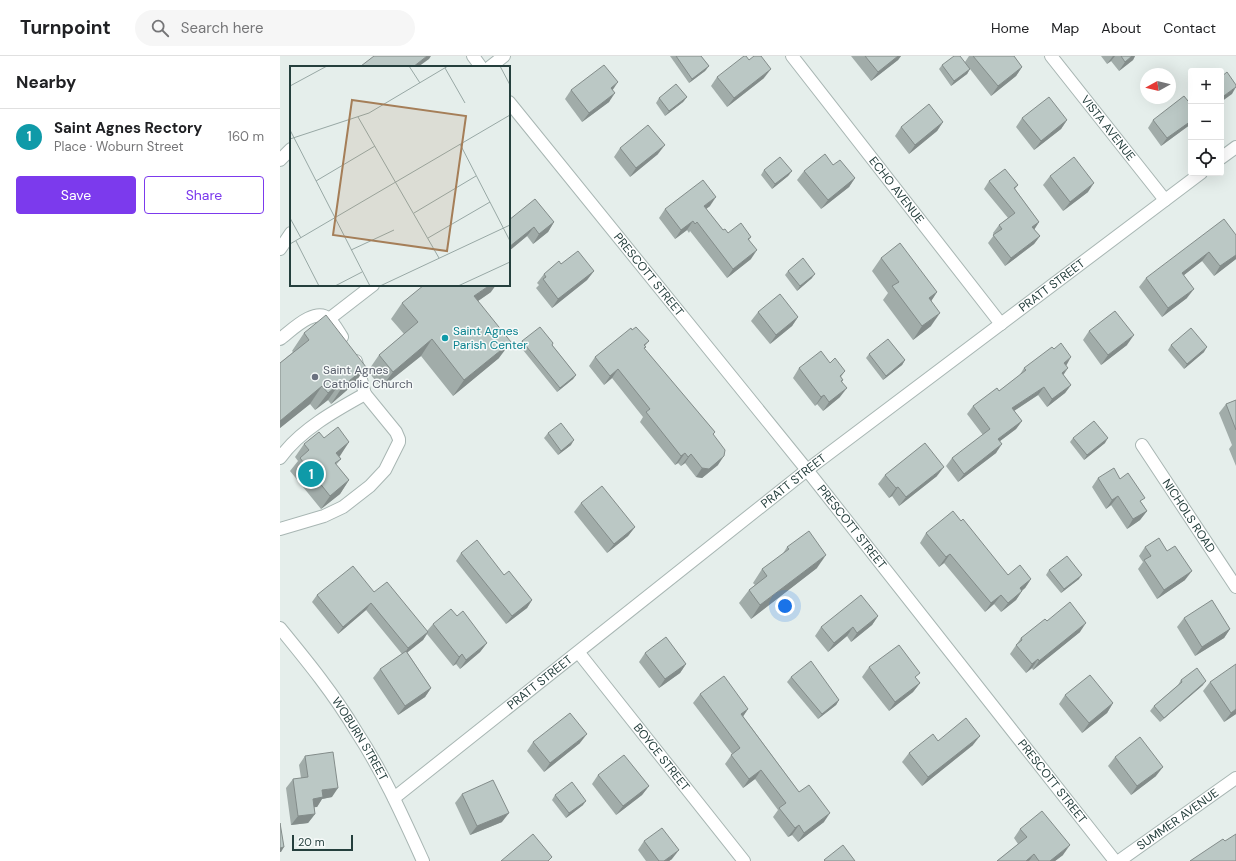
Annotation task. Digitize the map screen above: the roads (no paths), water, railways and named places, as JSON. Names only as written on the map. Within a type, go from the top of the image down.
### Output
[{"type":"street","points":[[473,56],[480,66]]},
{"type":"street","points":[[491,66],[504,56]]},
{"type":"street","name":"ECHO AVENUE","points":[[792,56],[1001,324]]},
{"type":"street","name":"VISTA AVENUE","points":[[1051,56],[1165,200]]},
{"type":"street","name":"PRESCOTT STREET","points":[[510,103],[807,470],[1115,861]]},
{"type":"street","points":[[1224,156],[1236,147]]},
{"type":"street","points":[[280,160],[290,150]]},
{"type":"street","name":"PRATT STREET","points":[[394,798],[579,653],[807,470],[1197,176]]},
{"type":"street","points":[[280,249],[290,235]]},
{"type":"street","points":[[329,319],[372,286]]},
{"type":"street","points":[[280,339],[312,316],[321,315],[329,319],[351,350],[365,394],[400,439],[384,470],[370,486],[343,507],[324,516],[280,529]]},
{"type":"street","points":[[280,458],[295,442],[324,419],[365,394]]},
{"type":"street","name":"NICHOLS ROAD","points":[[1142,445],[1236,587]]},
{"type":"street","name":"WOBURN STREET","points":[[280,628],[336,700],[357,731],[394,798],[423,861]]},
{"type":"street","name":"BOYCE STREET","points":[[579,653],[744,861]]},
{"type":"street","name":"SUMMER AVENUE","points":[[1119,861],[1236,778]]},
{"type":"place","name":"Saint Agnes Parish Center","points":[[445,338]]},
{"type":"place","name":"Saint Agnes Catholic Church","points":[[315,377]]},
{"type":"place","name":"Saint Agnes Rectory","points":[[311,474]]}]
